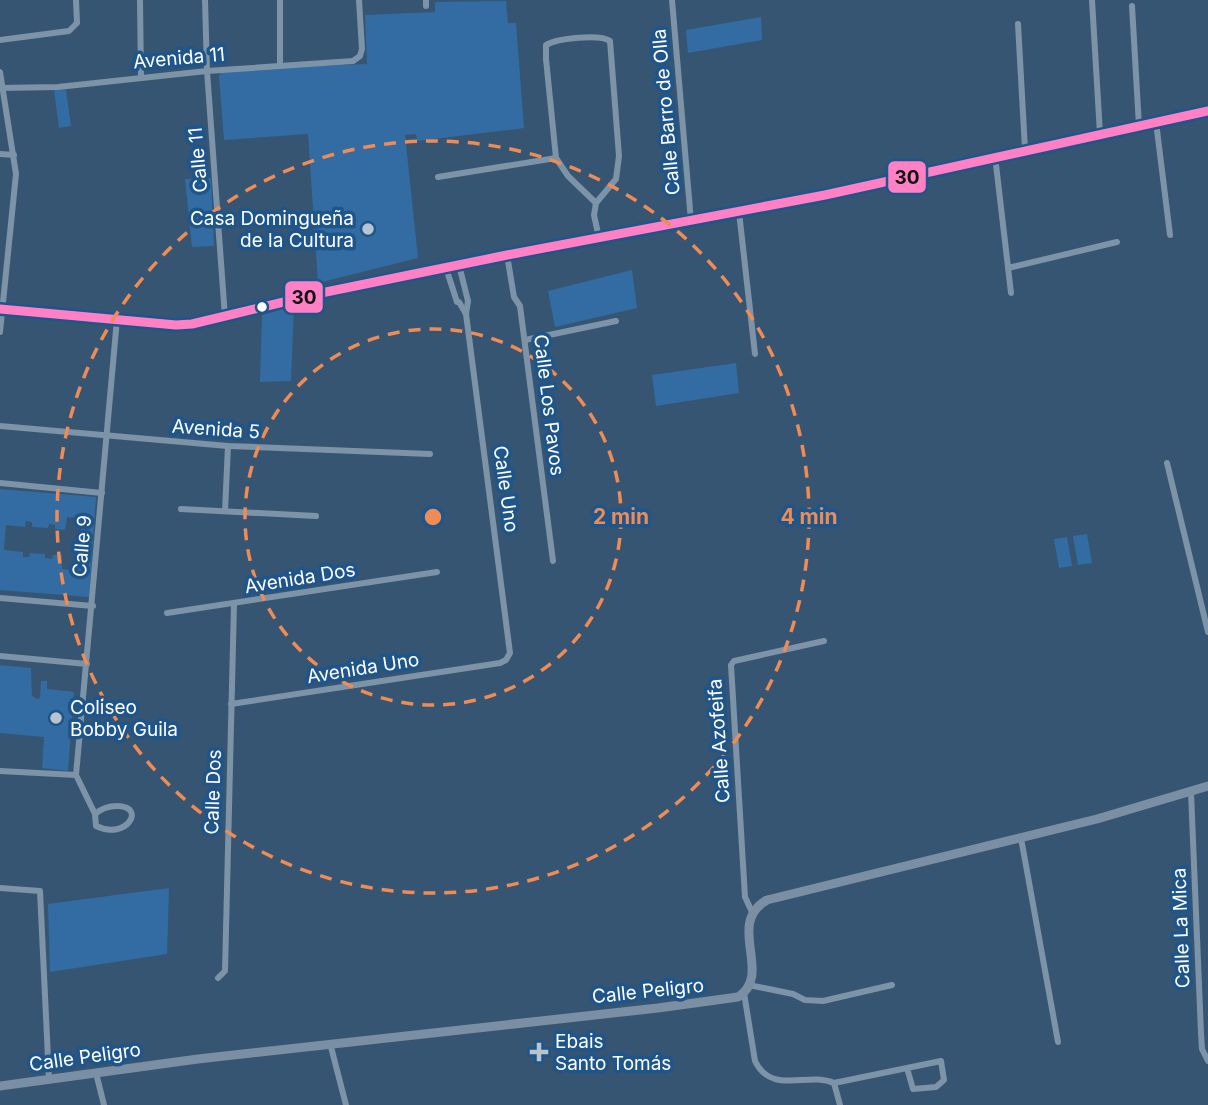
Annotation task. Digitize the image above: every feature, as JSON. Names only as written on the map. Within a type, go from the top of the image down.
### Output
[{"type":"main road","points":[[747,989],[752,966],[748,929],[752,912],[767,900],[1021,838],[1208,786]]},
{"type":"main road","name":"Calle Peligro","points":[[0,1086],[330,1043],[724,1000],[747,989]]},
{"type":"street","points":[[0,40],[69,31],[77,23],[76,0]]},
{"type":"street","points":[[140,0],[141,77]]},
{"type":"street","name":"Calle 11","points":[[205,0],[207,71],[225,317]]},
{"type":"street","points":[[280,0],[280,65]]},
{"type":"street","name":"Avenida 11","points":[[1,88],[58,87],[207,71],[353,61],[360,56],[359,0]]},
{"type":"street","name":"Calle Barro de Olla","points":[[672,0],[691,221]]},
{"type":"street","points":[[1092,0],[1100,134]]},
{"type":"street","points":[[1132,5],[1139,126]]},
{"type":"street","points":[[1018,24],[1026,149]]},
{"type":"street","points":[[596,203],[568,176],[556,158],[547,45],[554,40],[603,37],[610,41],[618,167],[616,178],[596,203],[594,215],[599,237]]},
{"type":"street","points":[[0,72],[14,155],[15,193],[0,332]]},
{"type":"street","points":[[1,309],[184,325],[321,293],[739,212],[1208,111]]},
{"type":"street","points":[[1156,122],[1170,235]]},
{"type":"street","points":[[0,154],[14,155]]},
{"type":"street","points":[[995,156],[1011,293]]},
{"type":"street","points":[[438,177],[556,158]]},
{"type":"street","points":[[739,212],[755,354]]},
{"type":"street","points":[[1008,268],[1117,242]]},
{"type":"street","name":"Calle Los Pavos","points":[[507,255],[514,298],[520,306],[553,561]]},
{"type":"street","name":"Calle Uno","points":[[459,265],[468,302],[466,314],[511,646],[506,660],[500,663]]},
{"type":"street","name":"Calle Uno","points":[[446,268],[457,302],[466,314]]},
{"type":"street","name":"Calle 9","points":[[76,775],[117,319]]},
{"type":"street","points":[[525,340],[616,321]]},
{"type":"street","name":"Avenida 5","points":[[0,426],[228,446],[430,454]]},
{"type":"street","points":[[225,511],[228,446]]},
{"type":"street","points":[[1167,463],[1208,632]]},
{"type":"street","points":[[0,483],[102,493]]},
{"type":"street","points":[[181,509],[316,516]]},
{"type":"street","name":"Avenida Dos","points":[[167,613],[437,572]]},
{"type":"street","points":[[0,598],[93,606]]},
{"type":"street","name":"Calle Dos","points":[[218,978],[225,971],[234,604]]},
{"type":"street","name":"Calle Azofeifa","points":[[752,912],[745,897],[731,665],[734,661],[824,641]]},
{"type":"street","points":[[0,656],[88,664]]},
{"type":"street","name":"Avenida Uno","points":[[232,704],[500,663]]},
{"type":"street","points":[[0,771],[76,775],[95,814],[96,826],[116,830],[124,828],[132,820],[132,814],[123,806],[107,807],[95,814]]},
{"type":"street","name":"Calle La Mica","points":[[1191,792],[1202,1049],[1208,1061]]},
{"type":"street","points":[[1021,838],[1058,1042]]},
{"type":"street","points":[[0,888],[40,891],[49,1079]]},
{"type":"street","points":[[892,985],[814,1001],[793,995],[747,989],[755,1061],[759,1070],[776,1079],[799,1082],[824,1080],[834,1083],[941,1061],[944,1080],[936,1087],[913,1089],[907,1068]]},
{"type":"street","points":[[330,1043],[346,1105]]},
{"type":"street","points":[[96,1073],[104,1105]]},
{"type":"street","points":[[834,1083],[840,1105]]},
{"type":"shaded area","points":[[506,1],[508,23],[516,23],[524,128],[417,141],[416,134],[405,135],[418,258],[318,283],[308,134],[224,140],[219,76],[223,70],[367,64],[365,15],[435,12],[435,2]]},
{"type":"shaded area","points":[[761,17],[762,40],[688,53],[686,30]]},
{"type":"shaded area","points":[[54,90],[66,90],[71,126],[59,128]]},
{"type":"shaded area","points":[[211,178],[214,246],[192,247],[185,179]]},
{"type":"shaded area","points":[[632,270],[637,308],[555,327],[548,291]]},
{"type":"shaded area","points":[[294,306],[291,381],[260,382],[262,315]]},
{"type":"shaded area","points":[[736,363],[739,393],[656,406],[652,375]]},
{"type":"shaded area","points":[[0,489],[96,497],[89,597],[0,590]],"holes":[[[67,517],[82,518],[80,538],[87,539],[86,551],[80,551],[78,571],[62,569],[62,555],[53,555],[52,559],[45,558],[45,554],[30,553],[29,557],[23,557],[23,552],[4,550],[6,525],[25,527],[26,521],[32,522],[32,527],[48,528],[49,524],[55,525],[55,529],[65,530]]]},
{"type":"shaded area","points":[[1087,534],[1092,563],[1078,565],[1073,536]]},
{"type":"shaded area","points":[[1067,537],[1072,566],[1059,568],[1054,539]]},
{"type":"shaded area","points":[[0,665],[31,668],[32,696],[37,699],[40,698],[41,681],[47,681],[47,689],[74,692],[68,771],[42,768],[44,737],[0,733]]},
{"type":"shaded area","points":[[169,888],[167,954],[50,972],[48,904]]},
{"type":"transit line","name":"30","points":[[0,309],[176,325],[192,324],[321,293],[825,195],[1208,111]]},
{"type":"place","name":"Casa Domingueña de la Cultura","points":[[368,229]]},
{"type":"place","name":"Coliseo Bobby Guila","points":[[56,718]]},
{"type":"place","name":"Ebais Santo Tomás","points":[[539,1052]]}]
